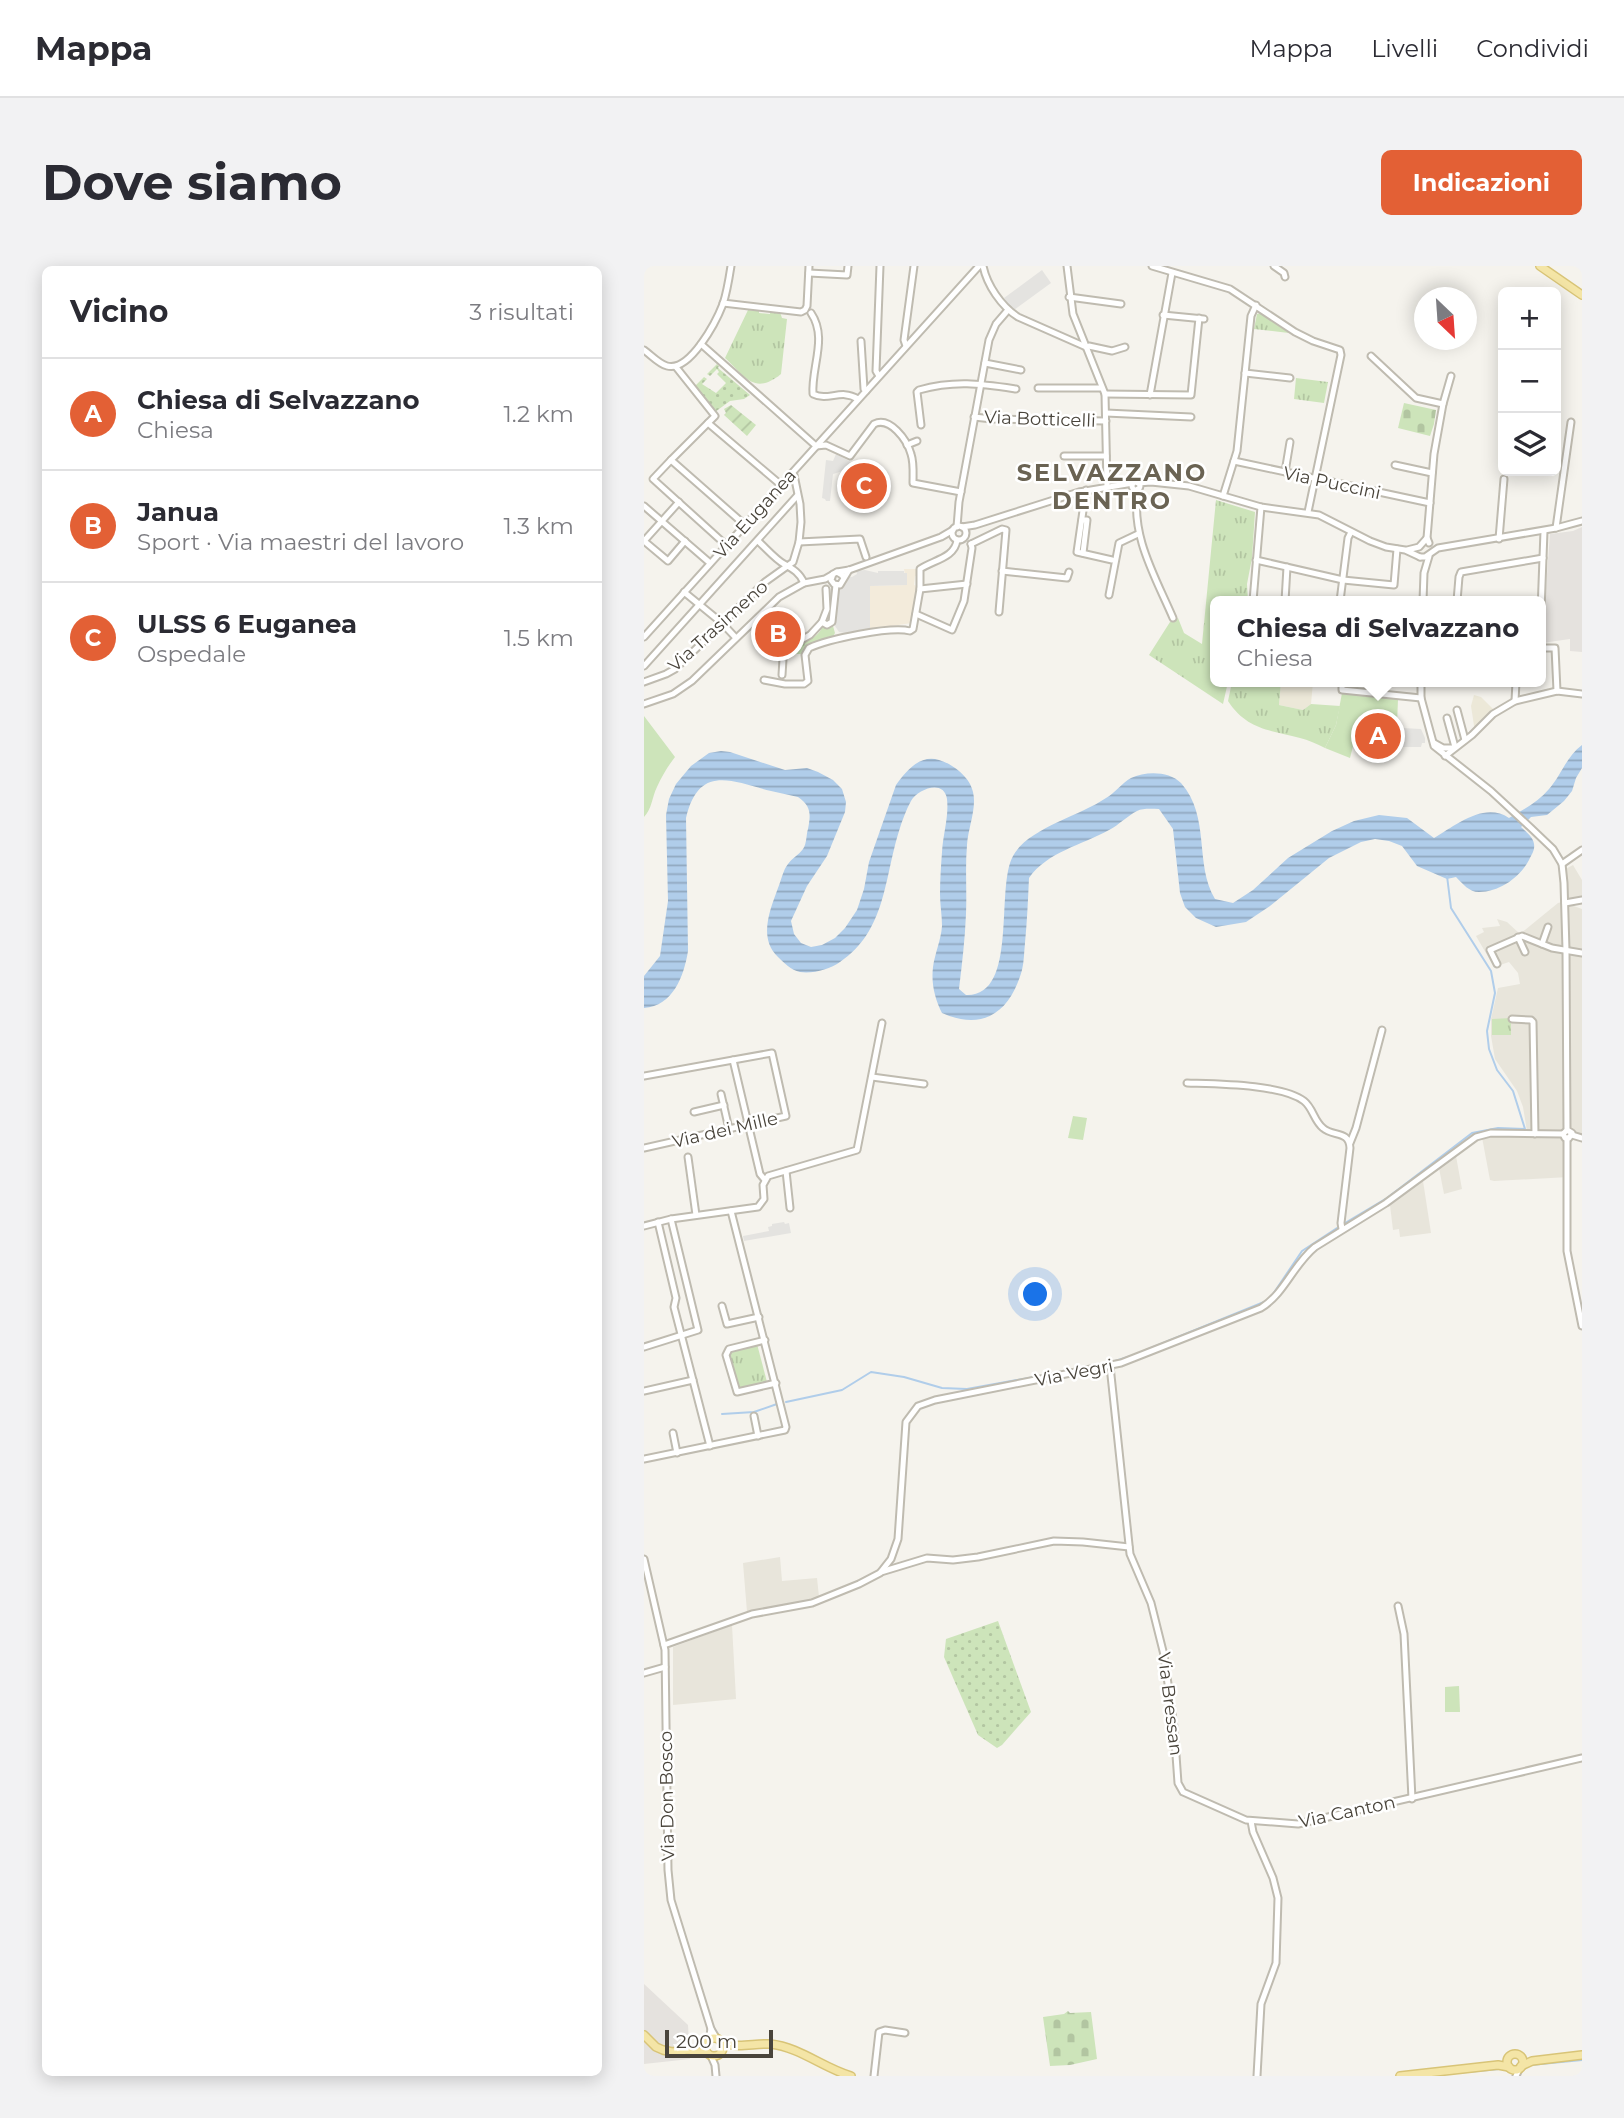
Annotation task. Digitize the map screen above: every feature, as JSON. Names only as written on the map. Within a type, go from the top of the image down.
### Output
[{"type":"main road","points":[[1540,266],[1582,295]]},
{"type":"main road","points":[[644,2035],[656,2047],[672,2052],[732,2045],[785,2046],[851,2076]]},
{"type":"main road","points":[[1400,2076],[1498,2064],[1515,2054],[1521,2064]]},
{"type":"main road","points":[[1498,2064],[1516,2069],[1521,2064],[1532,2061],[1582,2055]]},
{"type":"main road","points":[[1508,2058],[1507,2064],[1510,2068]]},
{"type":"street","points":[[676,367],[701,344],[711,329],[723,303],[731,266]]},
{"type":"street","points":[[723,303],[801,312],[807,306],[809,269],[847,275],[848,266]]},
{"type":"street","points":[[879,376],[876,371],[880,266]]},
{"type":"street","points":[[906,346],[904,341],[914,266]]},
{"type":"street","points":[[1067,266],[1069,297],[1080,333],[1104,391],[1107,486]]},
{"type":"street","points":[[1152,266],[1230,289],[1295,332],[1340,351],[1308,512]]},
{"type":"street","points":[[1274,266],[1284,273],[1285,277]]},
{"type":"street","points":[[978,268],[1007,310],[1018,317],[1086,347],[1112,351],[1125,347]]},
{"type":"street","points":[[978,268],[985,275]]},
{"type":"street","name":"Via Euganea","points":[[644,637],[978,268]]},
{"type":"street","points":[[1150,395],[1172,273]]},
{"type":"street","points":[[1069,297],[1121,304]]},
{"type":"street","points":[[1223,496],[1237,452],[1251,316],[1256,305]]},
{"type":"street","points":[[764,680],[804,684],[807,681],[805,655],[809,648],[833,640],[913,629],[920,589],[920,569],[953,552],[956,546],[952,534],[957,528],[974,417],[991,335],[1007,310]]},
{"type":"street","points":[[811,313],[819,338],[813,394],[823,397],[848,394],[858,399]]},
{"type":"street","points":[[1038,388],[1191,395],[1201,318],[1163,315]]},
{"type":"street","points":[[1072,340],[1080,333]]},
{"type":"street","points":[[861,341],[866,391]]},
{"type":"street","points":[[701,344],[816,446],[831,446],[850,456],[874,424],[881,422],[897,431],[907,445],[913,461],[911,482],[961,492]]},
{"type":"street","points":[[644,361],[647,352],[664,365],[676,367],[715,416],[653,479],[726,545]]},
{"type":"street","points":[[1371,356],[1416,398],[1443,404]]},
{"type":"street","points":[[985,363],[1021,370]]},
{"type":"street","points":[[1245,373],[1290,378]]},
{"type":"street","points":[[1423,596],[1424,573],[1432,550],[1426,543],[1432,473],[1443,404],[1451,376]]},
{"type":"street","points":[[921,425],[917,392],[919,390],[947,383],[1016,389]]},
{"type":"street","points":[[1106,413],[1191,417]]},
{"type":"street","name":"Via Botticelli","points":[[974,417],[1106,421]]},
{"type":"street","points":[[1556,528],[1572,422]]},
{"type":"street","points":[[708,423],[797,496]]},
{"type":"street","points":[[827,434],[831,446]]},
{"type":"street","points":[[907,445],[917,441]]},
{"type":"street","points":[[1285,472],[1290,442]]},
{"type":"street","points":[[1064,456],[1106,456]]},
{"type":"street","points":[[671,460],[745,525]]},
{"type":"street","name":"Via Puccini","points":[[1234,461],[1430,503]]},
{"type":"street","points":[[1395,465],[1432,473]]},
{"type":"street","points":[[790,565],[799,542],[800,510],[792,473]]},
{"type":"street","points":[[1499,538],[1504,479]]},
{"type":"street","points":[[832,579],[849,570],[941,537],[957,528],[1107,486],[1136,487],[1156,483],[1189,486],[1261,507],[1308,512],[1326,517],[1378,544],[1426,557],[1438,548],[1582,521]]},
{"type":"street","points":[[1136,487],[1138,534],[1172,618]]},
{"type":"street","points":[[1086,490],[1082,520],[1087,520],[1083,553],[1112,560]]},
{"type":"street","points":[[644,666],[797,496]]},
{"type":"street","points":[[679,502],[644,541],[668,561],[685,541]]},
{"type":"street","points":[[644,506],[710,564]]},
{"type":"street","points":[[1253,596],[1261,507]]},
{"type":"street","points":[[941,537],[961,540],[975,525]]},
{"type":"street","points":[[916,614],[952,630],[963,605],[972,548],[965,531],[957,528]]},
{"type":"street","points":[[971,544],[1005,529],[999,612]]},
{"type":"street","points":[[1542,596],[1544,530]]},
{"type":"street","points":[[1341,596],[1351,531]]},
{"type":"street","points":[[1109,596],[1119,543],[1138,534]]},
{"type":"street","points":[[799,542],[860,539],[866,558]]},
{"type":"street","name":"Via Trasimeno","points":[[758,541],[783,564],[790,565],[802,577],[804,583]]},
{"type":"street","points":[[1424,573],[1417,550],[1426,543]]},
{"type":"street","points":[[1405,550],[1426,543],[1438,548]]},
{"type":"street","points":[[1256,560],[1343,580],[1394,585],[1397,549]]},
{"type":"street","points":[[1457,596],[1461,572],[1543,558]]},
{"type":"street","name":"Via Trasimeno","points":[[644,682],[675,668],[765,582],[790,565]]},
{"type":"street","points":[[1285,596],[1287,567]]},
{"type":"street","points":[[832,579],[841,583],[849,570]]},
{"type":"street","points":[[1002,571],[1067,578],[1069,572]]},
{"type":"street","points":[[644,704],[683,688],[779,597],[804,583],[842,575],[844,578]]},
{"type":"street","points":[[1053,585],[1054,576]]},
{"type":"street","points":[[822,622],[827,625],[832,622],[832,579]]},
{"type":"street","points":[[920,589],[967,584]]},
{"type":"street","points":[[782,674],[787,648],[805,638],[822,622],[827,609],[826,589]]},
{"type":"street","points":[[684,592],[736,638]]},
{"type":"street","points":[[1546,648],[1555,648],[1557,691]]},
{"type":"street","points":[[1342,687],[1342,690],[1421,698]]},
{"type":"street","points":[[1421,687],[1421,698],[1432,742],[1512,810],[1542,838],[1561,862],[1566,950],[1567,1251],[1582,1326]]},
{"type":"street","points":[[1516,687],[1516,701]]},
{"type":"street","points":[[1443,754],[1465,740],[1493,714],[1516,701],[1557,691],[1582,694]]},
{"type":"street","points":[[1457,710],[1465,740]]},
{"type":"street","points":[[1447,718],[1452,748]]},
{"type":"street","points":[[1432,742],[1452,748]]},
{"type":"street","points":[[1561,862],[1582,850]]},
{"type":"street","points":[[1565,903],[1582,900]]},
{"type":"street","points":[[1542,944],[1548,927]]},
{"type":"street","points":[[1497,964],[1490,950],[1524,936],[1542,944],[1582,953]]},
{"type":"street","points":[[1518,937],[1525,952]]},
{"type":"street","points":[[1512,1019],[1533,1022],[1535,1134]]},
{"type":"street","points":[[644,1226],[695,1215],[758,1207],[765,1196],[763,1185],[768,1177],[857,1150],[883,1023]]},
{"type":"street","points":[[1342,1229],[1350,1143],[1382,1030]]},
{"type":"street","name":"Via dei Mille","points":[[644,1148],[786,1116],[772,1053],[733,1060]]},
{"type":"street","points":[[644,1076],[733,1060],[760,1174],[765,1180]]},
{"type":"street","points":[[872,1077],[924,1084]]},
{"type":"street","points":[[1187,1083],[1236,1084],[1298,1098],[1310,1107],[1322,1127],[1346,1137],[1350,1143]]},
{"type":"street","points":[[721,1094],[729,1129]]},
{"type":"street","points":[[694,1112],[724,1105]]},
{"type":"street","name":"Via Vegri","points":[[880,1573],[895,1549],[904,1432],[909,1416],[918,1406],[935,1400],[1110,1366],[1261,1308],[1277,1296],[1306,1255],[1342,1229],[1386,1203],[1476,1137],[1491,1133],[1567,1134],[1582,1138]]},
{"type":"street","points":[[688,1157],[695,1215]]},
{"type":"street","points":[[786,1171],[790,1208]]},
{"type":"street","points":[[644,1459],[785,1430],[786,1424],[776,1383],[731,1211]]},
{"type":"street","points":[[644,1347],[698,1330],[671,1219]]},
{"type":"street","points":[[658,1222],[676,1298],[674,1307],[710,1446]]},
{"type":"street","points":[[722,1306],[727,1324],[759,1317]]},
{"type":"street","points":[[765,1340],[729,1349],[726,1355],[737,1392],[776,1383]]},
{"type":"street","name":"Via Bressan","points":[[1110,1366],[1129,1547],[1154,1613],[1164,1655],[1179,1787],[1188,1795],[1251,1821]]},
{"type":"street","points":[[644,1391],[693,1380]]},
{"type":"street","points":[[754,1416],[758,1436]]},
{"type":"street","points":[[673,1433],[677,1453]]},
{"type":"street","points":[[664,1645],[751,1614],[812,1603],[880,1573],[927,1558],[978,1557],[1054,1541],[1129,1547]]},
{"type":"street","name":"Via Don Bosco","points":[[644,1559],[664,1645],[669,1887],[711,2029],[716,2076]]},
{"type":"street","name":"Via Canton","points":[[1398,1606],[1404,1634],[1412,1799]]},
{"type":"street","points":[[644,1673],[665,1667]]},
{"type":"street","name":"Via Canton","points":[[1251,1821],[1298,1824],[1582,1758]]},
{"type":"street","points":[[1251,1821],[1278,1898],[1276,1963],[1261,2004],[1257,2076]]},
{"type":"street","points":[[874,2076],[879,2032],[905,2032]]},
{"type":"street","points":[[1516,2076],[1521,2064]]},
{"type":"street","points":[[1510,2068],[1516,2076]]},
{"type":"shaded area","points":[[1042,270],[1051,283],[1012,309],[1004,298]]},
{"type":"shaded area","points":[[836,454],[851,462],[846,470],[833,474],[830,501],[826,501],[822,498],[826,460],[833,461]]},
{"type":"shaded area","points":[[1582,527],[1582,652],[1570,651],[1570,639],[1546,642],[1545,596],[1550,534]]},
{"type":"shaded area","points":[[904,569],[918,569],[914,585],[917,586],[912,623],[870,629],[869,586],[907,585]]},
{"type":"shaded area","points":[[856,571],[878,573],[904,571],[907,573],[907,585],[870,586],[870,629],[839,632],[835,626],[839,591],[847,576],[852,577],[857,574]]},
{"type":"shaded area","points":[[1281,687],[1313,687],[1311,704],[1303,710],[1279,705]]},
{"type":"shaded area","points":[[1474,695],[1481,697],[1496,712],[1475,732],[1471,706]]},
{"type":"shaded area","points":[[1402,728],[1421,729],[1425,743],[1422,743],[1421,747],[1401,747]]},
{"type":"shaded area","points":[[1573,865],[1582,880],[1582,901],[1571,905],[1582,909],[1582,1140],[1573,1139],[1569,1144],[1569,1177],[1490,1180],[1481,1132],[1527,1131],[1517,1091],[1495,1059],[1491,1036],[1491,1019],[1498,988],[1520,984],[1518,973],[1509,962],[1494,967],[1476,936],[1484,932],[1482,928],[1500,926],[1497,919],[1507,922],[1520,934],[1562,902],[1560,872]]},
{"type":"shaded area","points":[[1456,1156],[1462,1189],[1444,1194],[1439,1168]]},
{"type":"shaded area","points":[[1423,1181],[1431,1233],[1400,1237],[1399,1229],[1393,1230],[1390,1205]]},
{"type":"shaded area","points":[[789,1223],[791,1233],[744,1241],[743,1236],[769,1231],[768,1227],[772,1224]]},
{"type":"shaded area","points":[[780,1557],[782,1581],[817,1578],[819,1597],[803,1604],[747,1612],[743,1563]]},
{"type":"shaded area","points":[[732,1625],[736,1699],[673,1705],[673,1647]]},
{"type":"shaded area","points":[[644,1984],[688,2025],[690,2059],[644,2064]]},
{"type":"green space","points":[[748,310],[770,314],[770,311],[780,312],[782,318],[787,319],[781,374],[764,383],[750,381],[725,358]]},
{"type":"green space","points":[[1262,313],[1289,333],[1254,329],[1257,314]]},
{"type":"green space","points":[[717,364],[718,368],[750,395],[744,399],[730,401],[715,412],[695,386],[704,377],[707,379],[702,384],[716,393],[726,383],[717,374],[717,369],[710,376],[707,374]]},
{"type":"green space","points":[[1296,378],[1328,382],[1324,403],[1294,399]]},
{"type":"green space","points":[[1404,403],[1436,410],[1430,436],[1398,428]]},
{"type":"green space","points":[[731,405],[756,425],[747,436],[724,415],[724,409]]},
{"type":"green space","points":[[1216,500],[1255,512],[1248,596],[1210,596],[1210,687],[1227,687],[1223,704],[1149,655],[1170,622],[1178,618],[1184,633],[1202,644]]},
{"type":"green space","points":[[833,626],[835,633],[832,638],[812,644],[804,654],[788,654],[819,633],[822,628]]},
{"type":"green space","points":[[1231,687],[1281,687],[1279,705],[1303,710],[1311,704],[1340,706],[1336,725],[1325,748],[1251,723],[1235,711],[1228,701]]},
{"type":"green space","points":[[1342,693],[1398,699],[1397,725],[1358,726],[1350,758],[1325,748],[1336,725]]},
{"type":"green space","points":[[644,716],[675,757],[661,779],[644,817]]},
{"type":"green space","points":[[1511,1018],[1511,1035],[1492,1035],[1492,1019]]},
{"type":"green space","points":[[1073,1116],[1087,1118],[1083,1140],[1068,1138]]},
{"type":"green space","points":[[757,1344],[767,1382],[737,1388],[729,1351]]},
{"type":"green space","points":[[998,1621],[1031,1712],[997,1748],[978,1735],[944,1657],[946,1639]]},
{"type":"green space","points":[[1459,1686],[1460,1712],[1445,1712],[1445,1687]]},
{"type":"green space","points":[[1068,2011],[1091,2012],[1097,2059],[1050,2066],[1043,2017]]},
{"type":"water","points":[[1582,745],[1582,768],[1572,791],[1547,815],[1531,817],[1521,827],[1534,844],[1533,852],[1525,866],[1509,882],[1487,891],[1472,891],[1456,877],[1447,879],[1417,866],[1402,846],[1375,839],[1361,842],[1329,858],[1246,922],[1216,927],[1196,918],[1185,907],[1180,893],[1173,829],[1159,809],[1137,811],[1109,830],[1055,855],[1036,869],[1029,878],[1024,960],[1017,985],[1002,1007],[993,1014],[970,1020],[942,1013],[933,985],[933,967],[942,926],[940,878],[947,812],[947,799],[941,789],[925,790],[909,804],[899,831],[881,903],[867,935],[836,965],[800,972],[778,957],[768,941],[767,933],[769,914],[785,869],[805,844],[810,819],[808,807],[798,797],[743,783],[718,780],[699,790],[686,818],[688,951],[684,970],[670,996],[663,1002],[644,1008],[644,976],[660,956],[668,901],[666,815],[669,799],[676,784],[691,766],[709,753],[730,752],[785,770],[807,768],[833,780],[842,789],[846,802],[845,812],[827,856],[807,886],[791,921],[794,934],[801,943],[811,947],[835,938],[857,910],[869,862],[896,785],[904,774],[926,759],[944,762],[960,772],[971,786],[974,798],[967,845],[966,923],[959,989],[966,995],[982,991],[993,979],[1003,938],[1008,871],[1020,846],[1042,830],[1095,805],[1131,778],[1157,773],[1170,776],[1181,783],[1196,811],[1205,871],[1215,899],[1233,903],[1253,890],[1288,858],[1354,821],[1379,815],[1407,818],[1434,838],[1460,822],[1480,814],[1499,813],[1509,818],[1545,794]]},
{"type":"waterway","points":[[1345,1223],[1387,1198],[1472,1133],[1498,1128],[1525,1129],[1513,1091],[1497,1070],[1489,1049],[1487,1031],[1495,993],[1491,971],[1451,908],[1447,876]]},
{"type":"waterway","points":[[1271,1297],[1302,1251],[1337,1228]]},
{"type":"waterway","points":[[1146,1350],[1264,1302]]},
{"type":"waterway","points":[[1109,1363],[1134,1355]]},
{"type":"waterway","points":[[786,1402],[842,1390],[871,1372],[904,1377],[942,1388],[967,1389],[1073,1370]]},
{"type":"waterway","points":[[722,1414],[754,1412],[777,1404]]},
{"type":"waterway","points":[[1531,2065],[1582,2060]]},
{"type":"waterway","points":[[1446,2074],[1499,2069]]},
{"type":"place","name":"ULSS 6 Euganea","points":[[864,486]]},
{"type":"place","name":"Janua","points":[[778,634]]},
{"type":"place","name":"Chiesa di Selvazzano","points":[[1378,736]]},
{"type":"district","name":"SELVAZZANO DENTRO","points":[[1112,487]]}]
